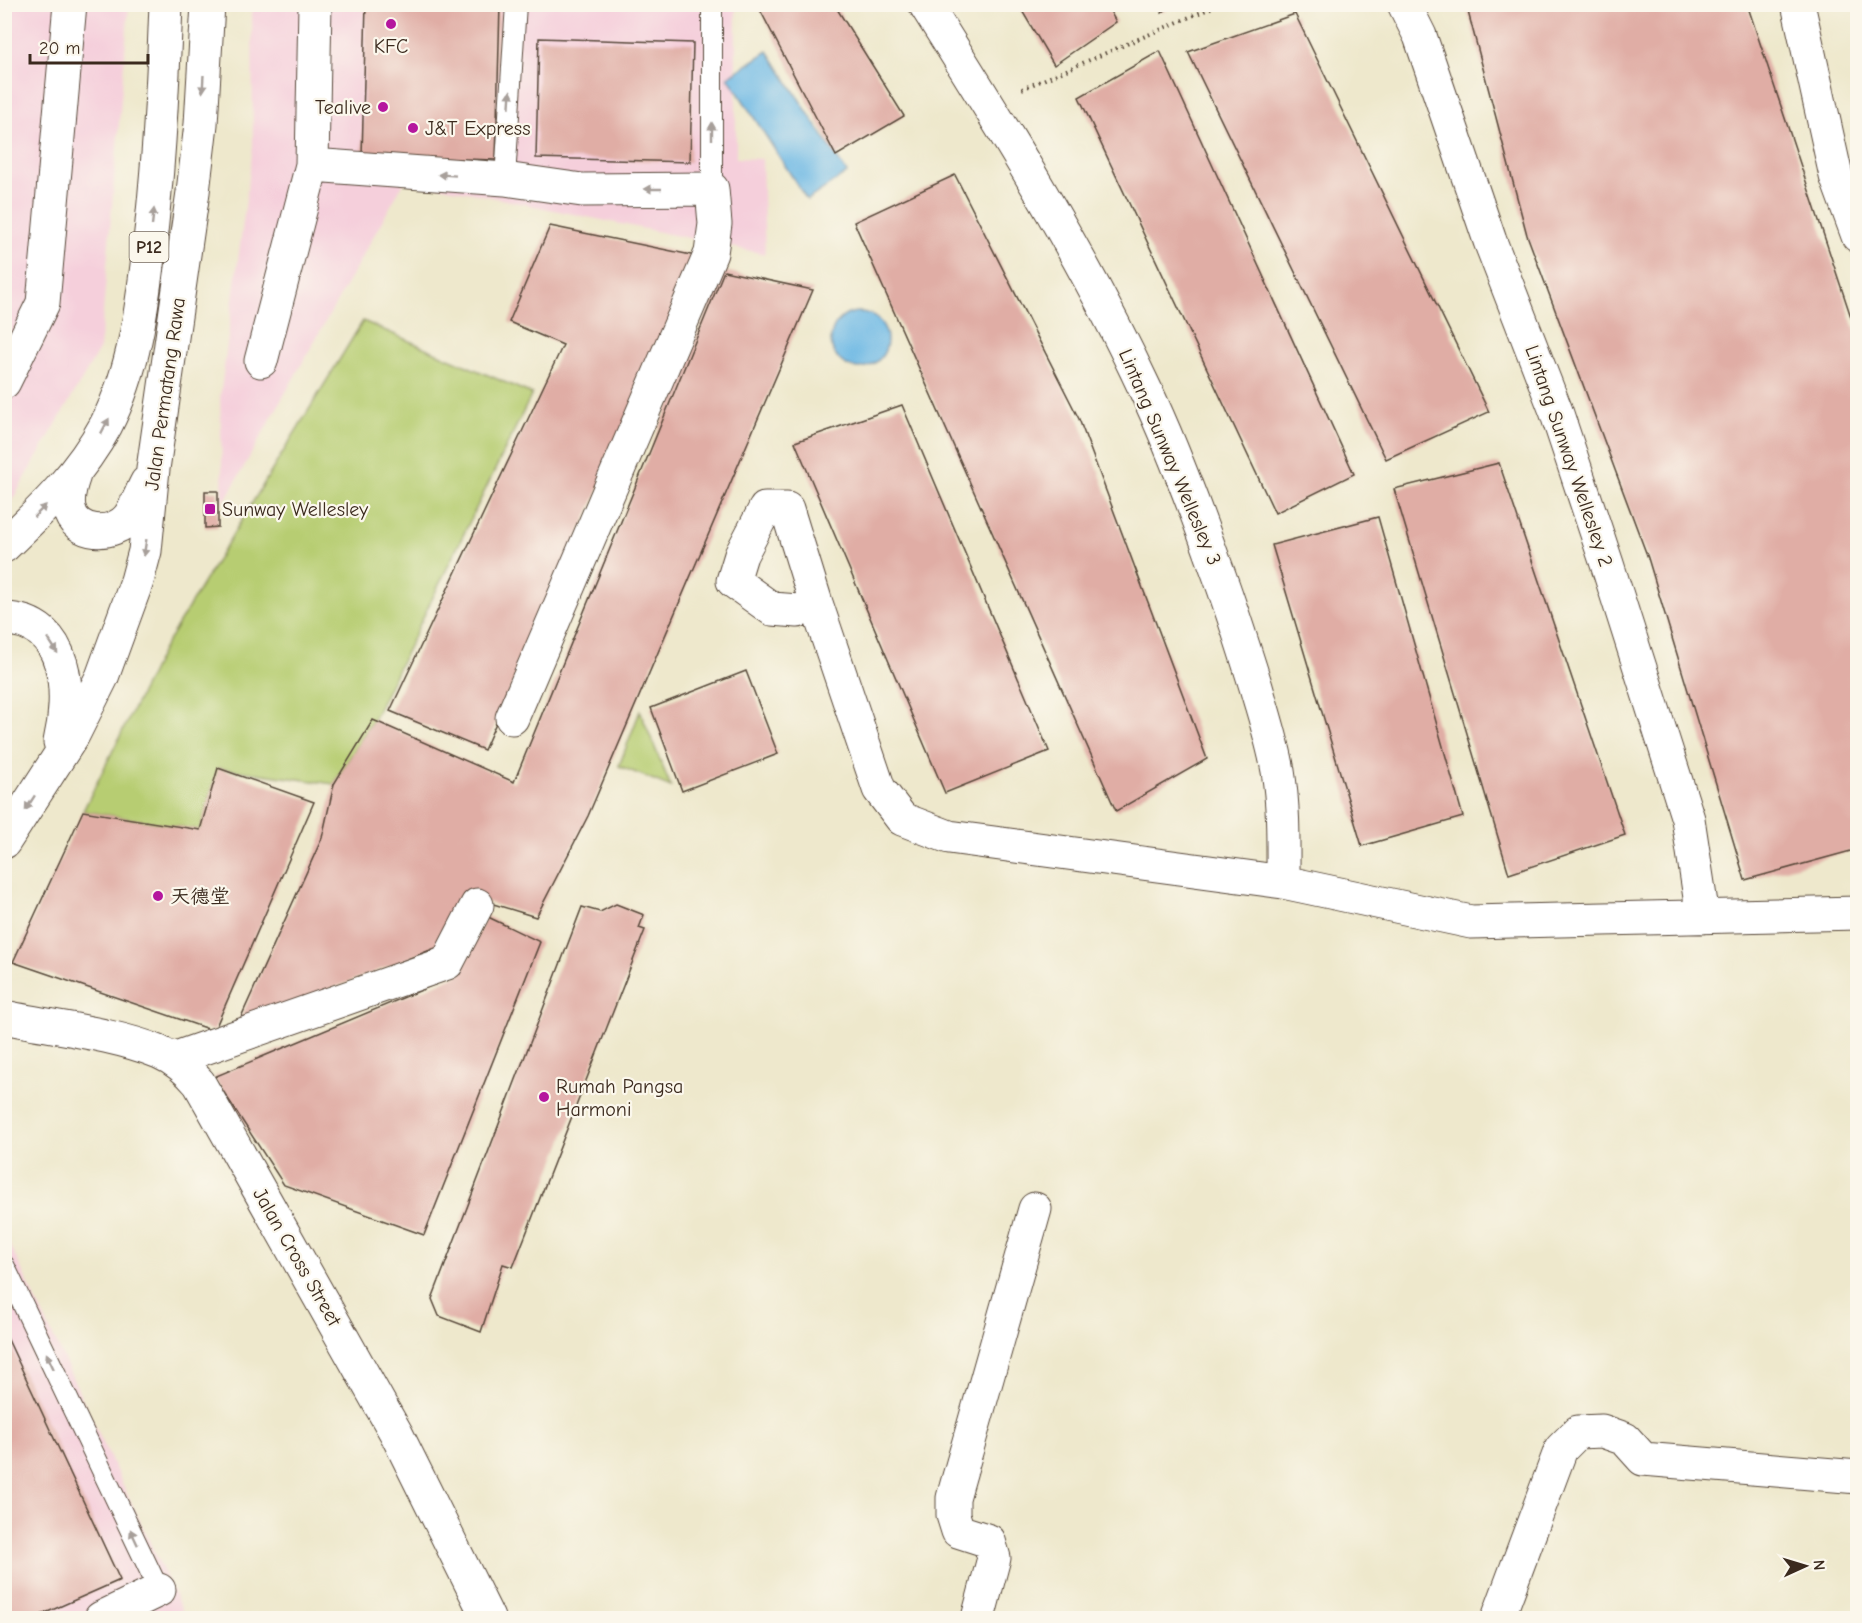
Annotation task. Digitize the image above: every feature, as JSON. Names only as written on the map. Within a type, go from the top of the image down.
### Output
[{"type":"street","points":[[4,382],[43,303],[70,4]]},
{"type":"street","name":"Jalan Permatang Rawa","points":[[74,475],[106,424],[121,389],[141,307],[156,186],[166,4]]},
{"type":"street","name":"Jalan Permatang Rawa","points":[[55,765],[102,677],[137,581],[145,551],[153,469],[194,192],[201,124],[208,4]]},
{"type":"street","points":[[261,361],[312,165],[315,4]]},
{"type":"street","name":"Lintang Sunway Wellesley 3","points":[[925,4],[988,103],[1071,247],[1146,390],[1200,522],[1234,613],[1276,761],[1282,819],[1283,882]]},
{"type":"street","name":"Lintang Sunway Wellesley 2","points":[[1404,4],[1420,36],[1490,242],[1556,411],[1607,564],[1688,819],[1703,917]]},
{"type":"street","points":[[1798,4],[1836,176],[1857,236]]},
{"type":"street","points":[[312,165],[505,179],[582,190],[712,189],[715,224],[711,253],[512,718]]},
{"type":"street","points":[[74,475],[68,493],[72,517],[79,527],[103,531],[117,527],[129,517],[153,469]]},
{"type":"street","name":"P12","points":[[4,546],[74,475]]},
{"type":"street","points":[[816,603],[879,789],[902,819],[949,837],[1283,882],[1472,922],[1857,913]]},
{"type":"street","points":[[4,619],[29,624],[44,633],[54,645],[60,659],[67,693],[66,711],[55,765]]},
{"type":"street","name":"P12","points":[[4,842],[55,765]]},
{"type":"street","points":[[172,1059],[447,963],[477,905]]},
{"type":"street","name":"Jalan Cross Street","points":[[4,1017],[111,1039],[159,1052],[189,1071],[199,1083],[396,1433],[488,1618]]},
{"type":"street","points":[[978,1618],[994,1558],[989,1542],[958,1531],[953,1515],[953,1498],[1035,1209]]},
{"type":"street","points":[[1498,1618],[1561,1449],[1578,1432],[1602,1431],[1625,1439],[1643,1459],[1857,1477]]},
{"type":"street","points":[[101,1618],[159,1590]]},
{"type":"lane","points":[[505,179],[516,4]]},
{"type":"lane","points":[[712,4],[712,189]]},
{"type":"lane","points":[[4,1265],[159,1590]]},
{"type":"path","points":[[988,103],[1220,4]]},
{"type":"shaded area","points":[[5,5],[129,5],[100,348],[5,513]]},
{"type":"shaded area","points":[[252,5],[736,5],[736,158],[762,159],[765,254],[433,185],[404,182],[223,504],[220,398],[253,146]]},
{"type":"shaded area","points":[[4,1232],[185,1617],[183,1618],[5,1618]]},
{"type":"green space","points":[[363,321],[532,394],[373,720],[334,784],[218,768],[200,830],[83,811],[163,649]]},
{"type":"green space","points":[[640,711],[671,787],[619,766]]},
{"type":"water","points":[[768,51],[847,173],[807,200],[728,77]]},
{"type":"water","points":[[853,312],[865,312],[875,316],[883,324],[887,340],[883,356],[875,364],[865,368],[853,368],[843,364],[835,356],[831,346],[831,334],[835,324],[843,316]]},
{"type":"building","points":[[366,4],[500,4],[496,160],[362,156]]},
{"type":"building","points":[[757,4],[834,4],[904,116],[836,156]]},
{"type":"building","points":[[1018,4],[1106,4],[1116,22],[1054,65]]},
{"type":"building","points":[[1156,4],[1172,4],[1162,13]]},
{"type":"building","points":[[1466,4],[1747,4],[1858,338],[1858,849],[1745,880],[1648,558],[1527,235]]},
{"type":"building","points":[[1295,14],[1489,412],[1386,459],[1188,52]]},
{"type":"building","points":[[539,38],[693,43],[690,162],[536,158]]},
{"type":"building","points":[[1160,51],[1354,474],[1275,513],[1079,97]]},
{"type":"building","points":[[955,175],[1079,419],[1207,759],[1116,811],[854,222]]},
{"type":"building","points":[[550,226],[701,257],[484,750],[390,711],[563,345],[509,322]]},
{"type":"building","points":[[724,271],[813,290],[588,816],[536,917],[464,895],[438,947],[237,1026],[322,838],[334,784],[373,720],[514,782]]},
{"type":"building","points":[[902,405],[1049,751],[945,793],[795,442]]},
{"type":"building","points":[[1499,463],[1625,835],[1509,874],[1394,489]]},
{"type":"building","points":[[205,491],[218,491],[218,527],[205,528]]},
{"type":"building","points":[[1378,517],[1463,817],[1362,846],[1272,545]]},
{"type":"building","points":[[746,671],[778,754],[682,791],[651,708]]},
{"type":"building","name":"天德堂","points":[[218,768],[314,802],[214,1031],[13,962],[83,811],[200,830]]},
{"type":"building","name":"Rumah Pangsa Harmoni","points":[[616,904],[644,915],[639,928],[645,930],[513,1267],[503,1264],[481,1332],[439,1316],[432,1299],[582,907],[600,912]]},
{"type":"building","points":[[486,916],[540,942],[424,1235],[284,1185],[214,1077],[460,974]]},
{"type":"building","points":[[4,1331],[120,1580],[34,1618],[4,1618]]},
{"type":"place","name":"KFC","points":[[391,24]]},
{"type":"place","name":"Tealive","points":[[383,107]]},
{"type":"place","name":"J&T Express","points":[[413,128]]},
{"type":"place","name":"Sunway Wellesley","points":[[210,509]]},
{"type":"place","name":"天德堂","points":[[158,896]]},
{"type":"place","name":"Rumah Pangsa Harmoni","points":[[544,1097]]}]
